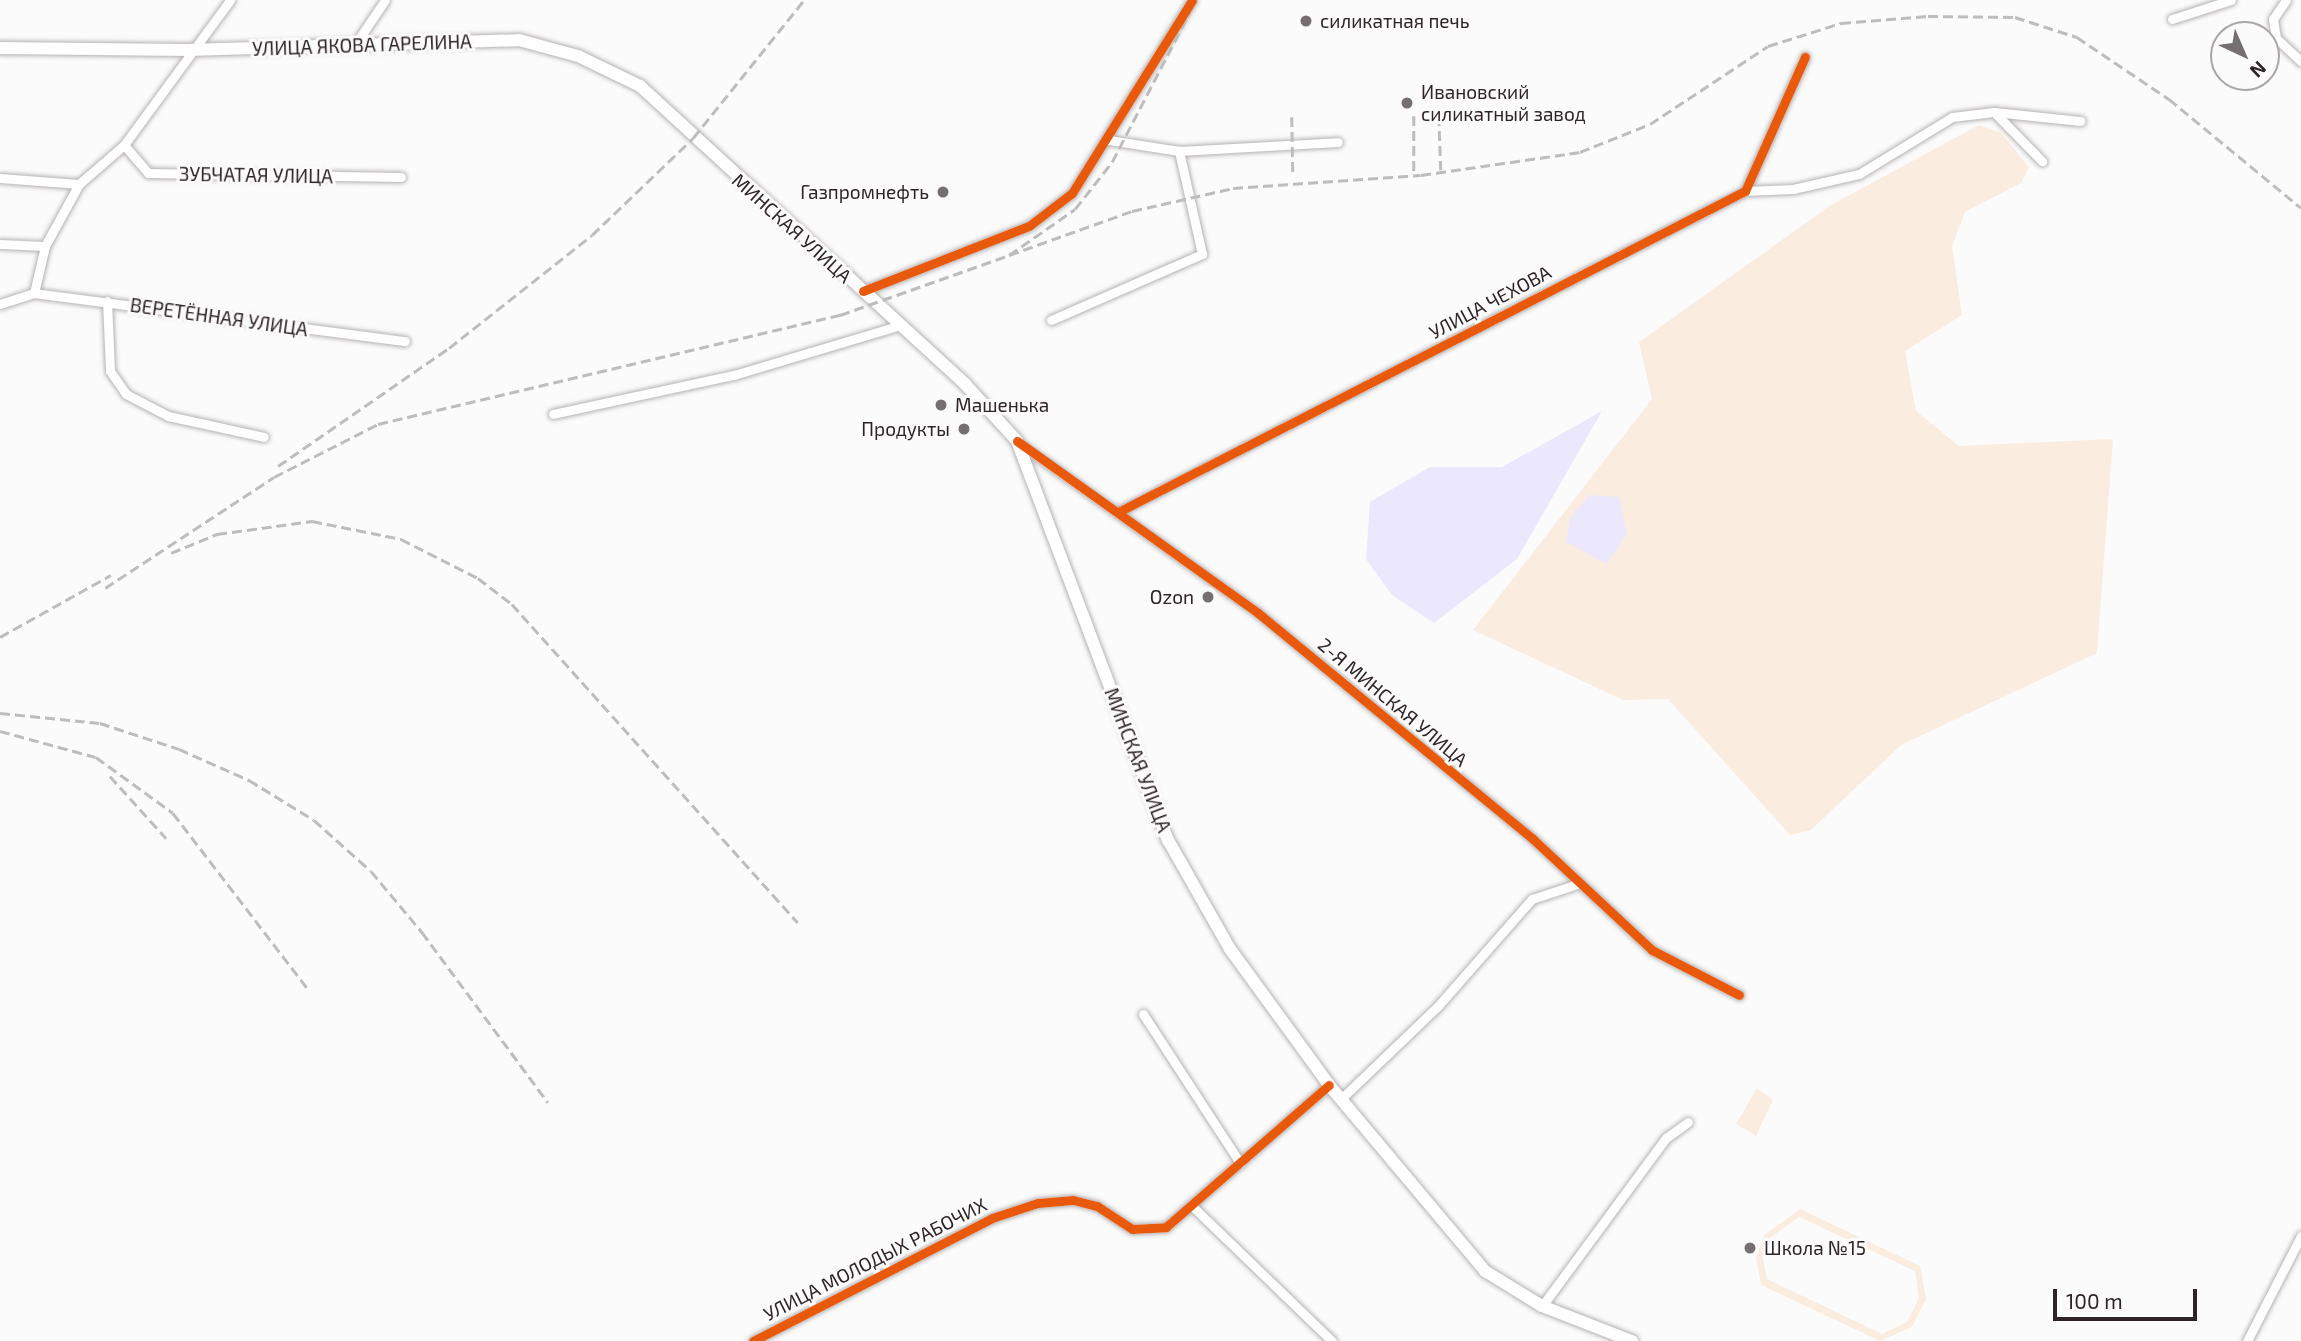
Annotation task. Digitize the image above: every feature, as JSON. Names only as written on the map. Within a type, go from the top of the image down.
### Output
[{"type":"main road","name":"УЛИЦА ЯКОВА ГАРЕЛИНА","points":[[0,48],[188,50],[519,40],[628,77],[693,138]]},
{"type":"main road","name":"МИНСКАЯ УЛИЦА","points":[[693,138],[901,325],[1017,442],[1168,840],[1230,949],[1340,1100],[1485,1271],[1542,1306],[1632,1341]]},
{"type":"street","points":[[0,304],[34,293],[45,246],[79,184],[124,145],[188,50],[230,0]]},
{"type":"street","points":[[354,46],[385,0]]},
{"type":"street","points":[[863,291],[1029,226],[1072,192],[1109,139],[1192,0]]},
{"type":"street","points":[[2172,19],[2231,0]]},
{"type":"street","points":[[2286,0],[2273,19],[2276,38],[2301,61]]},
{"type":"street","points":[[1805,57],[1745,191],[1793,189],[1859,174],[1952,117],[1994,112],[2081,121]]},
{"type":"street","points":[[1994,112],[2042,161]]},
{"type":"street","points":[[1109,139],[1179,151],[1338,142]]},
{"type":"street","name":"ЗУБЧАТАЯ УЛИЦА","points":[[124,145],[148,173],[401,177]]},
{"type":"street","points":[[1051,320],[1202,254],[1179,151]]},
{"type":"street","points":[[0,178],[79,184]]},
{"type":"street","name":"УЛИЦА ЧЕХОВА","points":[[1120,511],[1745,191]]},
{"type":"street","points":[[0,244],[45,246]]},
{"type":"street","name":"ВЕРЕТЁННАЯ УЛИЦА","points":[[34,293],[405,341]]},
{"type":"street","points":[[107,301],[110,370],[127,394],[168,416],[264,437]]},
{"type":"street","points":[[553,414],[734,375],[901,325]]},
{"type":"street","name":"2-Я МИНСКАЯ УЛИЦА","points":[[1017,442],[1120,511],[1268,622],[1532,839],[1577,884],[1652,950],[1739,995]]},
{"type":"street","points":[[1340,1100],[1437,1007],[1532,899],[1577,884]]},
{"type":"street","points":[[1143,1014],[1240,1163]]},
{"type":"street","name":"УЛИЦА МОЛОДЫХ РАБОЧИХ","points":[[753,1341],[992,1218],[1038,1203],[1073,1200],[1097,1206],[1132,1229],[1166,1227],[1329,1085]]},
{"type":"street","points":[[1542,1306],[1666,1138],[1688,1122]]},
{"type":"street","points":[[1191,1205],[1332,1341]]},
{"type":"street","points":[[2247,1341],[2301,1236]]},
{"type":"shaded area","points":[[1979,125],[2001,133],[2029,167],[2021,183],[1965,212],[1952,246],[1962,315],[1905,351],[1916,411],[1959,446],[2113,439],[2097,653],[1901,745],[1811,830],[1790,835],[1668,699],[1623,700],[1473,630],[1652,399],[1639,342],[1831,205]]},
{"type":"shaded area","points":[[1602,411],[1517,559],[1434,623],[1392,595],[1366,559],[1370,502],[1430,467],[1502,467]]},
{"type":"shaded area","points":[[1589,495],[1619,497],[1627,534],[1606,564],[1566,542],[1570,519]]},
{"type":"shaded area","points":[[1757,1088],[1773,1100],[1756,1136],[1736,1124]]},
{"type":"shaded area","points":[[1800,1209],[1920,1266],[1926,1299],[1912,1327],[1880,1341],[1761,1285],[1756,1258],[1764,1235]],"holes":[[[1799,1217],[1915,1271],[1919,1298],[1907,1322],[1882,1334],[1767,1279],[1763,1259],[1770,1238]]]},
{"type":"railway","points":[[278,466],[449,348],[592,235],[693,138],[804,0]]},
{"type":"railway","points":[[105,588],[274,477],[378,424],[840,315],[1009,255],[1075,209],[1112,162],[1196,0]]},
{"type":"railway","points":[[1009,255],[1132,211],[1233,188],[1421,175],[1580,152],[1650,124],[1768,46],[1841,23],[1928,16],[2015,17],[2077,37],[2169,99],[2301,208]]},
{"type":"railway","points":[[1414,116],[1414,172]]},
{"type":"railway","points":[[1439,116],[1441,170]]},
{"type":"railway","points":[[1292,117],[1293,174]]},
{"type":"railway","points":[[171,553],[217,534],[312,521],[401,539],[478,578],[512,604],[798,923]]},
{"type":"railway","points":[[0,637],[111,575]]},
{"type":"railway","points":[[0,713],[100,723],[179,749],[249,780],[314,820],[371,871],[422,932],[548,1102]]},
{"type":"railway","points":[[0,731],[96,757],[173,813],[309,990]]},
{"type":"railway","points":[[110,776],[166,838]]},
{"type":"cycle path","points":[[863,291],[1029,226],[1072,193],[1192,0]]},
{"type":"cycle path","points":[[1120,511],[1745,191],[1805,57]]},
{"type":"cycle path","points":[[1017,441],[1258,613],[1533,839],[1652,950],[1739,995]]},
{"type":"cycle path","points":[[753,1341],[992,1218],[1038,1203],[1073,1200],[1097,1206],[1132,1229],[1166,1227],[1329,1085]]},
{"type":"place","name":"силикатная печь","points":[[1306,21]]},
{"type":"place","name":"Ивановский силикатный завод","points":[[1407,103]]},
{"type":"place","name":"Газпромнефть","points":[[943,192]]},
{"type":"place","name":"Машенька","points":[[941,405]]},
{"type":"place","name":"Продукты","points":[[964,429]]},
{"type":"place","name":"Ozon","points":[[1208,597]]},
{"type":"place","name":"Школа №15","points":[[1750,1248]]}]
